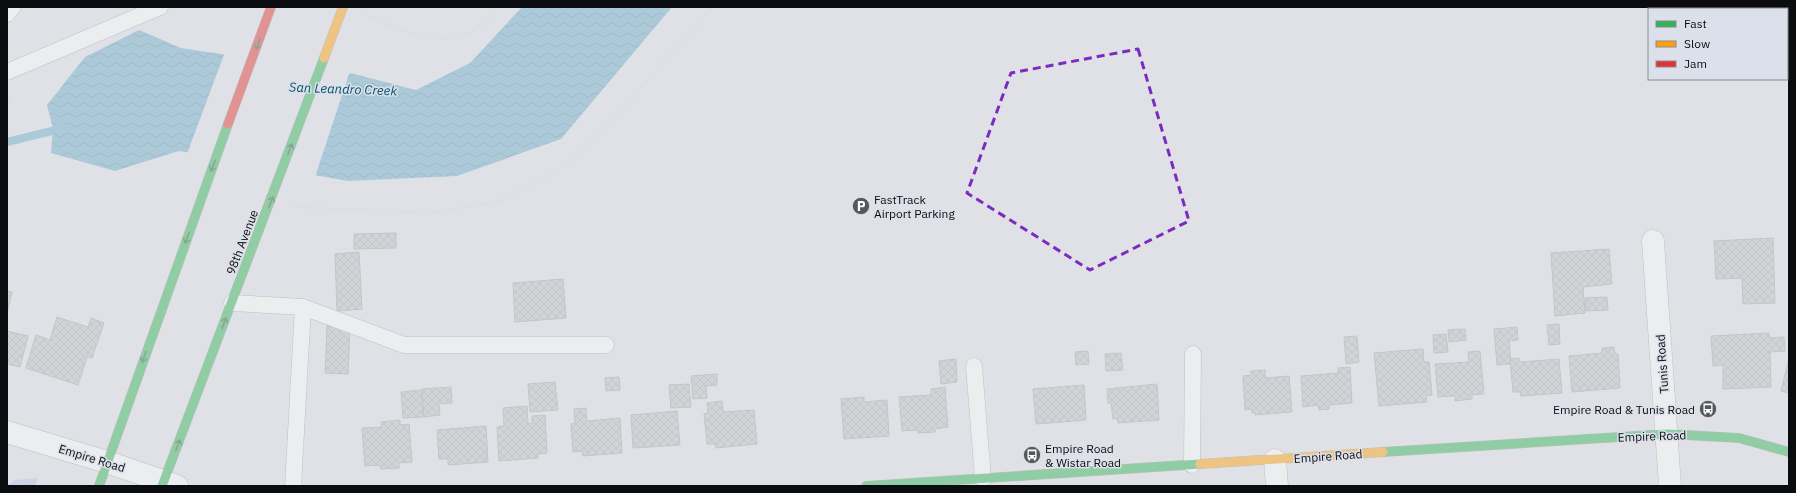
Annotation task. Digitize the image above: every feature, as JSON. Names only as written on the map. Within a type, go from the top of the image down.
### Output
[{"type":"main road","points":[[99,486],[200,201],[271,7]]},
{"type":"main road","name":"98th Avenue","points":[[168,484],[232,303],[343,7]]},
{"type":"main road","name":"Empire Road","points":[[866,486],[997,481],[1192,465],[1667,434],[1739,438],[1789,452]]},
{"type":"street","name":"Tunis Road","points":[[1653,241],[1670,486]]},
{"type":"street","name":"Empire Road","points":[[7,432],[107,462],[168,484]]},
{"type":"street","points":[[1275,460],[1277,486]]},
{"type":"lane","points":[[7,14],[13,7]]},
{"type":"lane","points":[[7,72],[160,7]]},
{"type":"lane","points":[[232,303],[303,307],[404,345],[606,345]]},
{"type":"lane","points":[[293,486],[303,307]]},
{"type":"lane","points":[[1192,465],[1193,354]]},
{"type":"lane","points":[[974,366],[997,481]]},
{"type":"path","points":[[360,13],[403,30],[434,39],[456,36],[479,26],[498,7]]},
{"type":"path","points":[[269,206],[431,213],[500,201],[556,172],[612,121],[713,7]]},
{"type":"highlighted area","points":[[1138,49],[1189,221],[1090,270],[967,193],[1011,73]]},
{"type":"green space","points":[[38,478],[35,486],[7,486],[15,480]]},
{"type":"water","points":[[522,7],[672,7],[561,139],[457,176],[348,181],[179,151],[115,171],[51,153],[53,129],[47,105],[85,57],[139,30],[181,48],[354,74],[416,90],[470,63]]},
{"type":"pier","points":[[225,52],[350,71],[315,177],[187,154]]},
{"type":"building","points":[[396,233],[396,248],[354,249],[354,234]]},
{"type":"building","points":[[1773,238],[1775,303],[1743,304],[1742,278],[1716,279],[1714,241]]},
{"type":"building","points":[[1609,249],[1612,284],[1583,287],[1585,313],[1555,316],[1551,253]]},
{"type":"building","points":[[359,252],[362,309],[337,311],[335,254]]},
{"type":"building","points":[[563,279],[566,318],[515,322],[513,283]]},
{"type":"building","points":[[7,291],[12,292],[7,314]]},
{"type":"building","points":[[1607,297],[1608,310],[1586,311],[1585,298]]},
{"type":"building","points":[[57,317],[88,327],[91,318],[104,323],[92,358],[87,357],[78,385],[26,368],[36,335],[50,340]]},
{"type":"building","points":[[1559,324],[1560,344],[1549,345],[1547,325]]},
{"type":"building","points":[[327,326],[350,327],[348,374],[325,373]]},
{"type":"building","points":[[1517,327],[1518,340],[1509,341],[1511,364],[1497,365],[1494,329]]},
{"type":"building","points":[[1465,329],[1466,340],[1449,342],[1448,330]]},
{"type":"building","points":[[7,331],[28,336],[20,367],[7,364]]},
{"type":"building","points":[[1769,333],[1769,338],[1784,337],[1785,351],[1770,352],[1771,387],[1723,389],[1723,365],[1713,366],[1711,336]]},
{"type":"building","points":[[1446,334],[1448,352],[1434,353],[1433,335]]},
{"type":"building","points":[[1357,336],[1359,362],[1346,364],[1344,337]]},
{"type":"building","points":[[1614,347],[1615,354],[1618,354],[1620,388],[1572,392],[1569,356],[1602,353],[1602,348]]},
{"type":"building","points":[[1423,349],[1424,362],[1429,362],[1432,395],[1426,396],[1427,402],[1379,406],[1374,353]]},
{"type":"building","points":[[1088,351],[1089,364],[1076,365],[1075,352]]},
{"type":"building","points":[[1480,351],[1484,394],[1472,395],[1472,399],[1455,401],[1455,396],[1438,397],[1435,364],[1469,362],[1468,352]]},
{"type":"building","points":[[1121,353],[1123,370],[1106,371],[1105,354]]},
{"type":"building","points":[[1519,358],[1520,362],[1559,359],[1562,393],[1521,396],[1520,392],[1513,392],[1510,359]]},
{"type":"building","points":[[1789,358],[1789,393],[1781,391]]},
{"type":"building","points":[[956,359],[957,382],[941,384],[939,361]]},
{"type":"building","points":[[1350,367],[1352,403],[1329,405],[1329,409],[1319,410],[1318,405],[1303,407],[1301,376],[1338,373],[1338,368]]},
{"type":"building","points":[[1265,370],[1265,378],[1289,376],[1292,412],[1255,415],[1255,412],[1252,413],[1252,409],[1245,410],[1243,376],[1251,375],[1251,371]]},
{"type":"building","points":[[717,374],[717,385],[706,386],[707,398],[693,399],[691,376]]},
{"type":"building","points":[[619,377],[620,390],[606,391],[605,378]]},
{"type":"building","points":[[555,382],[558,410],[530,412],[528,384]]},
{"type":"building","points":[[689,384],[691,407],[671,408],[669,385]]},
{"type":"building","points":[[1157,384],[1159,420],[1118,423],[1117,418],[1113,419],[1111,403],[1108,403],[1107,389]]},
{"type":"building","points":[[1084,385],[1086,420],[1036,424],[1033,389]]},
{"type":"building","points":[[451,387],[452,403],[439,404],[440,415],[424,417],[422,389]]},
{"type":"building","points":[[945,387],[948,427],[935,429],[935,432],[918,433],[918,430],[902,431],[899,397],[931,395],[931,389]]},
{"type":"building","points":[[421,390],[423,417],[403,418],[401,392]]},
{"type":"building","points":[[864,397],[864,402],[887,400],[889,436],[844,439],[841,399]]},
{"type":"building","points":[[722,401],[723,412],[754,410],[757,444],[716,448],[715,444],[707,444],[704,414],[708,413],[707,403]]},
{"type":"building","points":[[527,406],[528,424],[532,423],[532,416],[545,415],[547,453],[538,454],[538,458],[499,461],[497,427],[504,426],[503,408]]},
{"type":"building","points":[[586,408],[587,421],[620,418],[622,453],[583,456],[582,451],[573,452],[571,424],[575,423],[574,409]]},
{"type":"building","points":[[677,411],[680,445],[633,448],[631,415]]},
{"type":"building","points":[[400,420],[400,425],[409,424],[412,462],[399,463],[399,468],[381,469],[380,465],[365,466],[362,428],[382,427],[381,422]]},
{"type":"building","points":[[486,426],[488,462],[448,465],[448,459],[439,459],[437,430]]},
{"type":"waterway","name":"San Leandro Creek","points":[[7,142],[64,128]]},
{"type":"traffic: fast","points":[[162,486],[324,58]]},
{"type":"traffic: fast","points":[[99,486],[228,124]]},
{"type":"traffic: fast","points":[[1383,452],[1667,434],[1739,438],[1789,452]]},
{"type":"traffic: fast","points":[[866,486],[1200,464]]},
{"type":"traffic: slow","points":[[324,58],[343,7]]},
{"type":"traffic: slow","points":[[1200,464],[1383,452]]},
{"type":"traffic: jam","points":[[228,124],[271,7]]},
{"type":"place","name":"FastTrack Airport Parking","points":[[861,206]]},
{"type":"place","name":"Empire Road & Tunis Road","points":[[1708,409]]},
{"type":"place","name":"Empire Road & Wistar Road","points":[[1032,455]]}]
